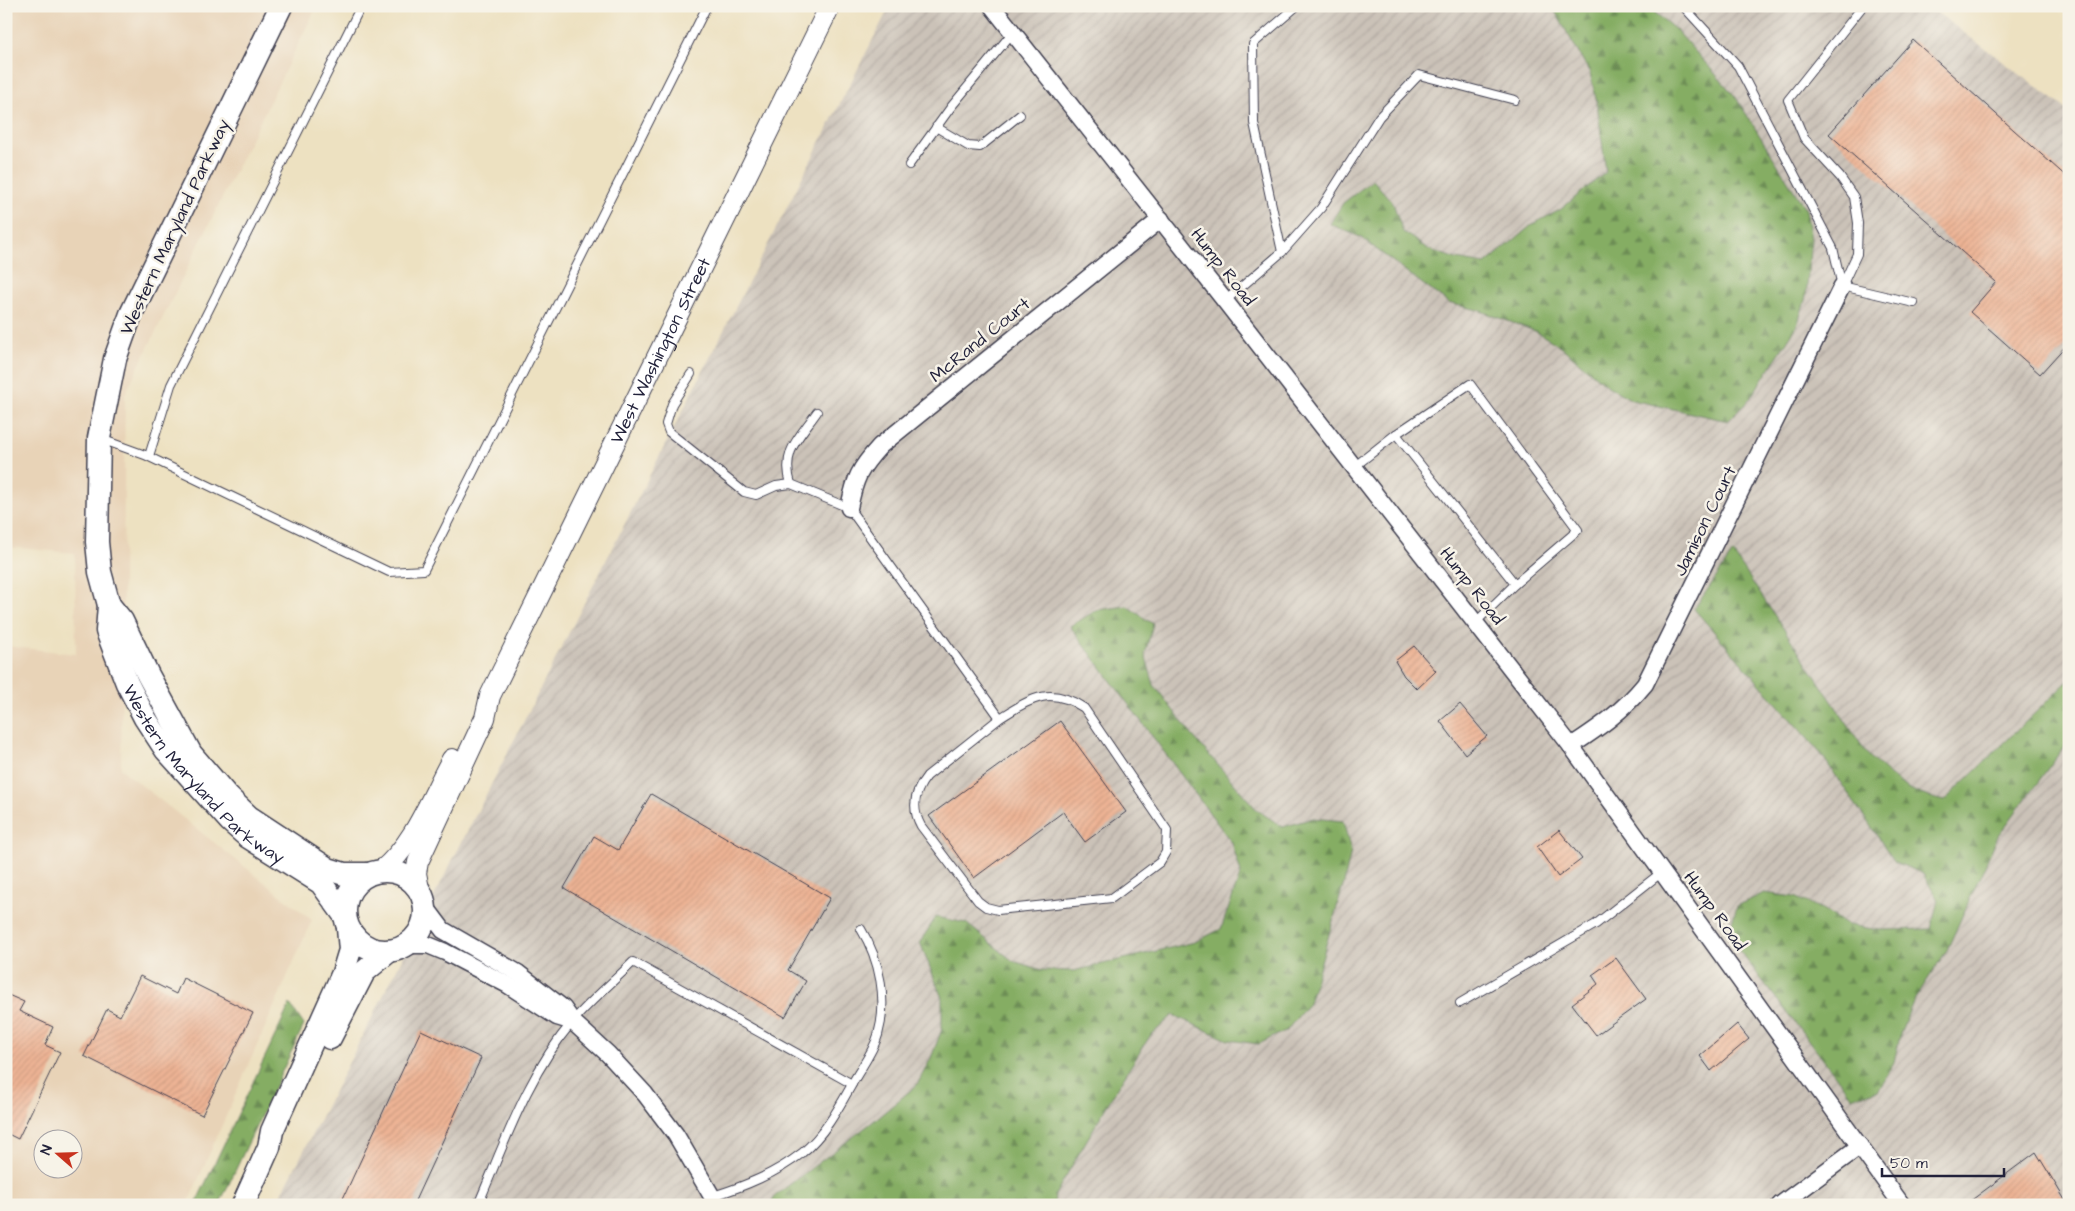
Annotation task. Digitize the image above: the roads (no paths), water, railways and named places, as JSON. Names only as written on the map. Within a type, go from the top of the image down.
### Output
[{"type":"main road","name":"Western Maryland Parkway","points":[[281,6],[131,314],[115,359],[99,438],[97,542],[100,572],[109,605],[107,631],[127,683],[145,718],[166,750],[230,821],[248,837],[322,883],[347,922]]},
{"type":"main road","name":"Western Maryland Parkway","points":[[109,605],[122,621],[148,676],[191,754],[227,796],[249,817],[328,869],[344,874],[374,872]]},
{"type":"main road","points":[[243,1205],[269,1147],[272,1131],[347,961],[350,950],[346,903],[350,891],[358,881],[374,872],[399,873],[410,879],[422,897],[423,924],[414,939],[370,966],[358,981],[281,1136],[269,1147]]},
{"type":"main road","points":[[347,922],[355,938],[365,946],[376,950],[398,948]]},
{"type":"street","name":"West Washington Street","points":[[422,897],[416,873],[418,862],[485,718],[490,696],[830,6]]},
{"type":"street","name":"Hump Road","points":[[992,6],[1161,219],[1571,746],[1902,1205]]},
{"type":"street","name":"McRand Court","points":[[849,508],[854,482],[865,462],[880,446],[1161,219]]},
{"type":"street","name":"Jamison Court","points":[[1571,746],[1613,718],[1627,706],[1645,684],[1842,286]]},
{"type":"street","name":"West Washington Street","points":[[374,872],[397,858],[408,841],[475,714],[490,696]]},
{"type":"street","points":[[422,897],[443,930],[518,973],[563,1008],[572,1022],[608,1054],[645,1094],[676,1135],[715,1201]]},
{"type":"street","points":[[398,948],[428,945],[445,952],[508,985],[557,1017],[572,1022]]},
{"type":"street","points":[[1780,1205],[1860,1146]]},
{"type":"lane","points":[[149,456],[171,385],[361,6]]},
{"type":"lane","points":[[99,438],[149,456],[389,572],[424,570],[707,6]]},
{"type":"lane","points":[[1282,252],[1254,123],[1253,44],[1297,6]]},
{"type":"lane","points":[[1682,6],[1738,66],[1834,248],[1842,286]]},
{"type":"lane","points":[[1842,286],[1857,254],[1858,223],[1854,197],[1840,177],[1804,138],[1788,100],[1863,6]]},
{"type":"lane","points":[[909,164],[936,127],[1013,32]]},
{"type":"lane","points":[[1225,301],[1282,252],[1321,208],[1379,117],[1419,75],[1515,100]]},
{"type":"lane","points":[[936,127],[968,146],[980,147],[1020,115]]},
{"type":"lane","points":[[1842,286],[1914,302]]},
{"type":"lane","points":[[691,374],[672,404],[666,424],[669,432],[744,492],[756,495],[776,486],[791,484],[849,508],[1000,718]]},
{"type":"lane","points":[[1354,467],[1396,434],[1470,384],[1578,530],[1515,584],[1475,623]]},
{"type":"lane","points":[[791,484],[788,474],[788,454],[817,412]]},
{"type":"lane","points":[[1396,434],[1515,584]]},
{"type":"lane","points":[[1052,695],[1070,699],[1084,708],[1167,830],[1168,842],[1160,862],[1112,898],[998,910],[986,907],[978,900],[920,826],[915,817],[914,801],[918,787],[927,776],[1000,718],[1033,698],[1052,695]]},
{"type":"lane","points":[[1460,1004],[1596,924],[1662,872]]},
{"type":"lane","points":[[715,1201],[752,1184],[802,1153],[824,1131],[852,1084],[877,1037],[881,1013],[881,983],[875,960],[861,929]]},
{"type":"lane","points":[[478,1205],[521,1104],[542,1066],[572,1022],[633,962],[852,1084]]}]
